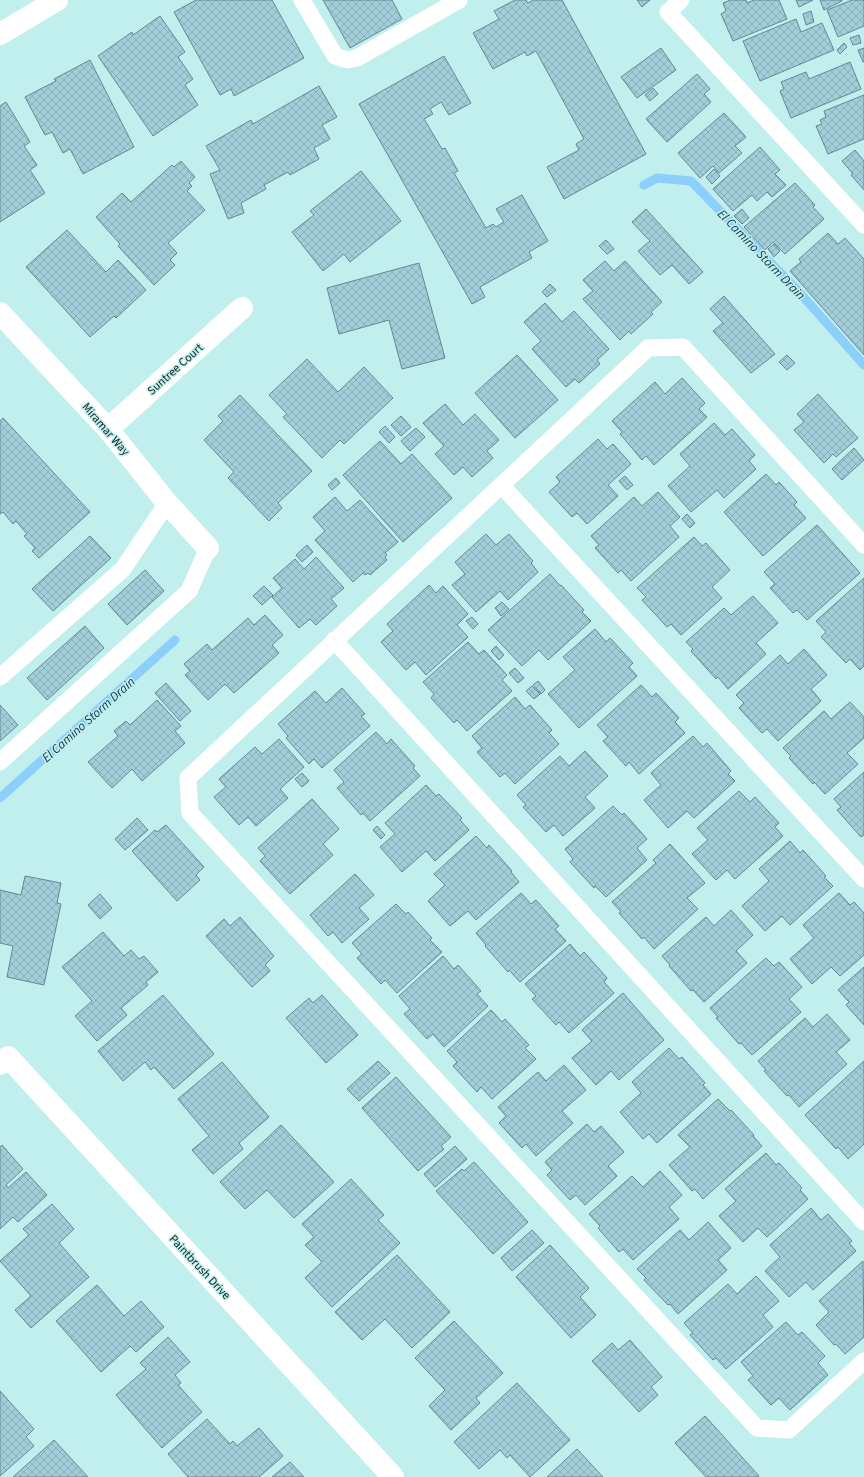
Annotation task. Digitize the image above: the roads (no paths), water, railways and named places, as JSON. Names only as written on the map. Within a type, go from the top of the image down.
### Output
[{"type":"street","points":[[0,34],[57,0]]},
{"type":"street","name":"Suntree Court","points":[[108,429],[242,308]]},
{"type":"street","name":"Miramar Way","points":[[0,313],[108,429],[167,502],[208,548]]},
{"type":"street","name":"Paintbrush Drive","points":[[4,1061],[393,1477]]},
{"type":"lane","points":[[302,0],[335,56],[347,60],[357,58],[434,6],[459,0]]},
{"type":"lane","points":[[681,0],[668,12],[864,225]]},
{"type":"lane","points":[[864,545],[683,348],[648,348],[188,778],[190,813],[757,1428],[789,1430],[864,1361]]},
{"type":"lane","points":[[502,486],[864,879]]},
{"type":"lane","points":[[0,677],[123,569],[167,502]]},
{"type":"lane","points":[[0,762],[189,591],[208,548]]},
{"type":"lane","points":[[334,640],[864,1222]]},
{"type":"waterway","name":"El Camino Storm Drain","points":[[644,185],[657,178],[691,181],[799,292],[864,365]]},
{"type":"waterway","name":"El Camino Storm Drain","points":[[0,798],[175,640]]}]
